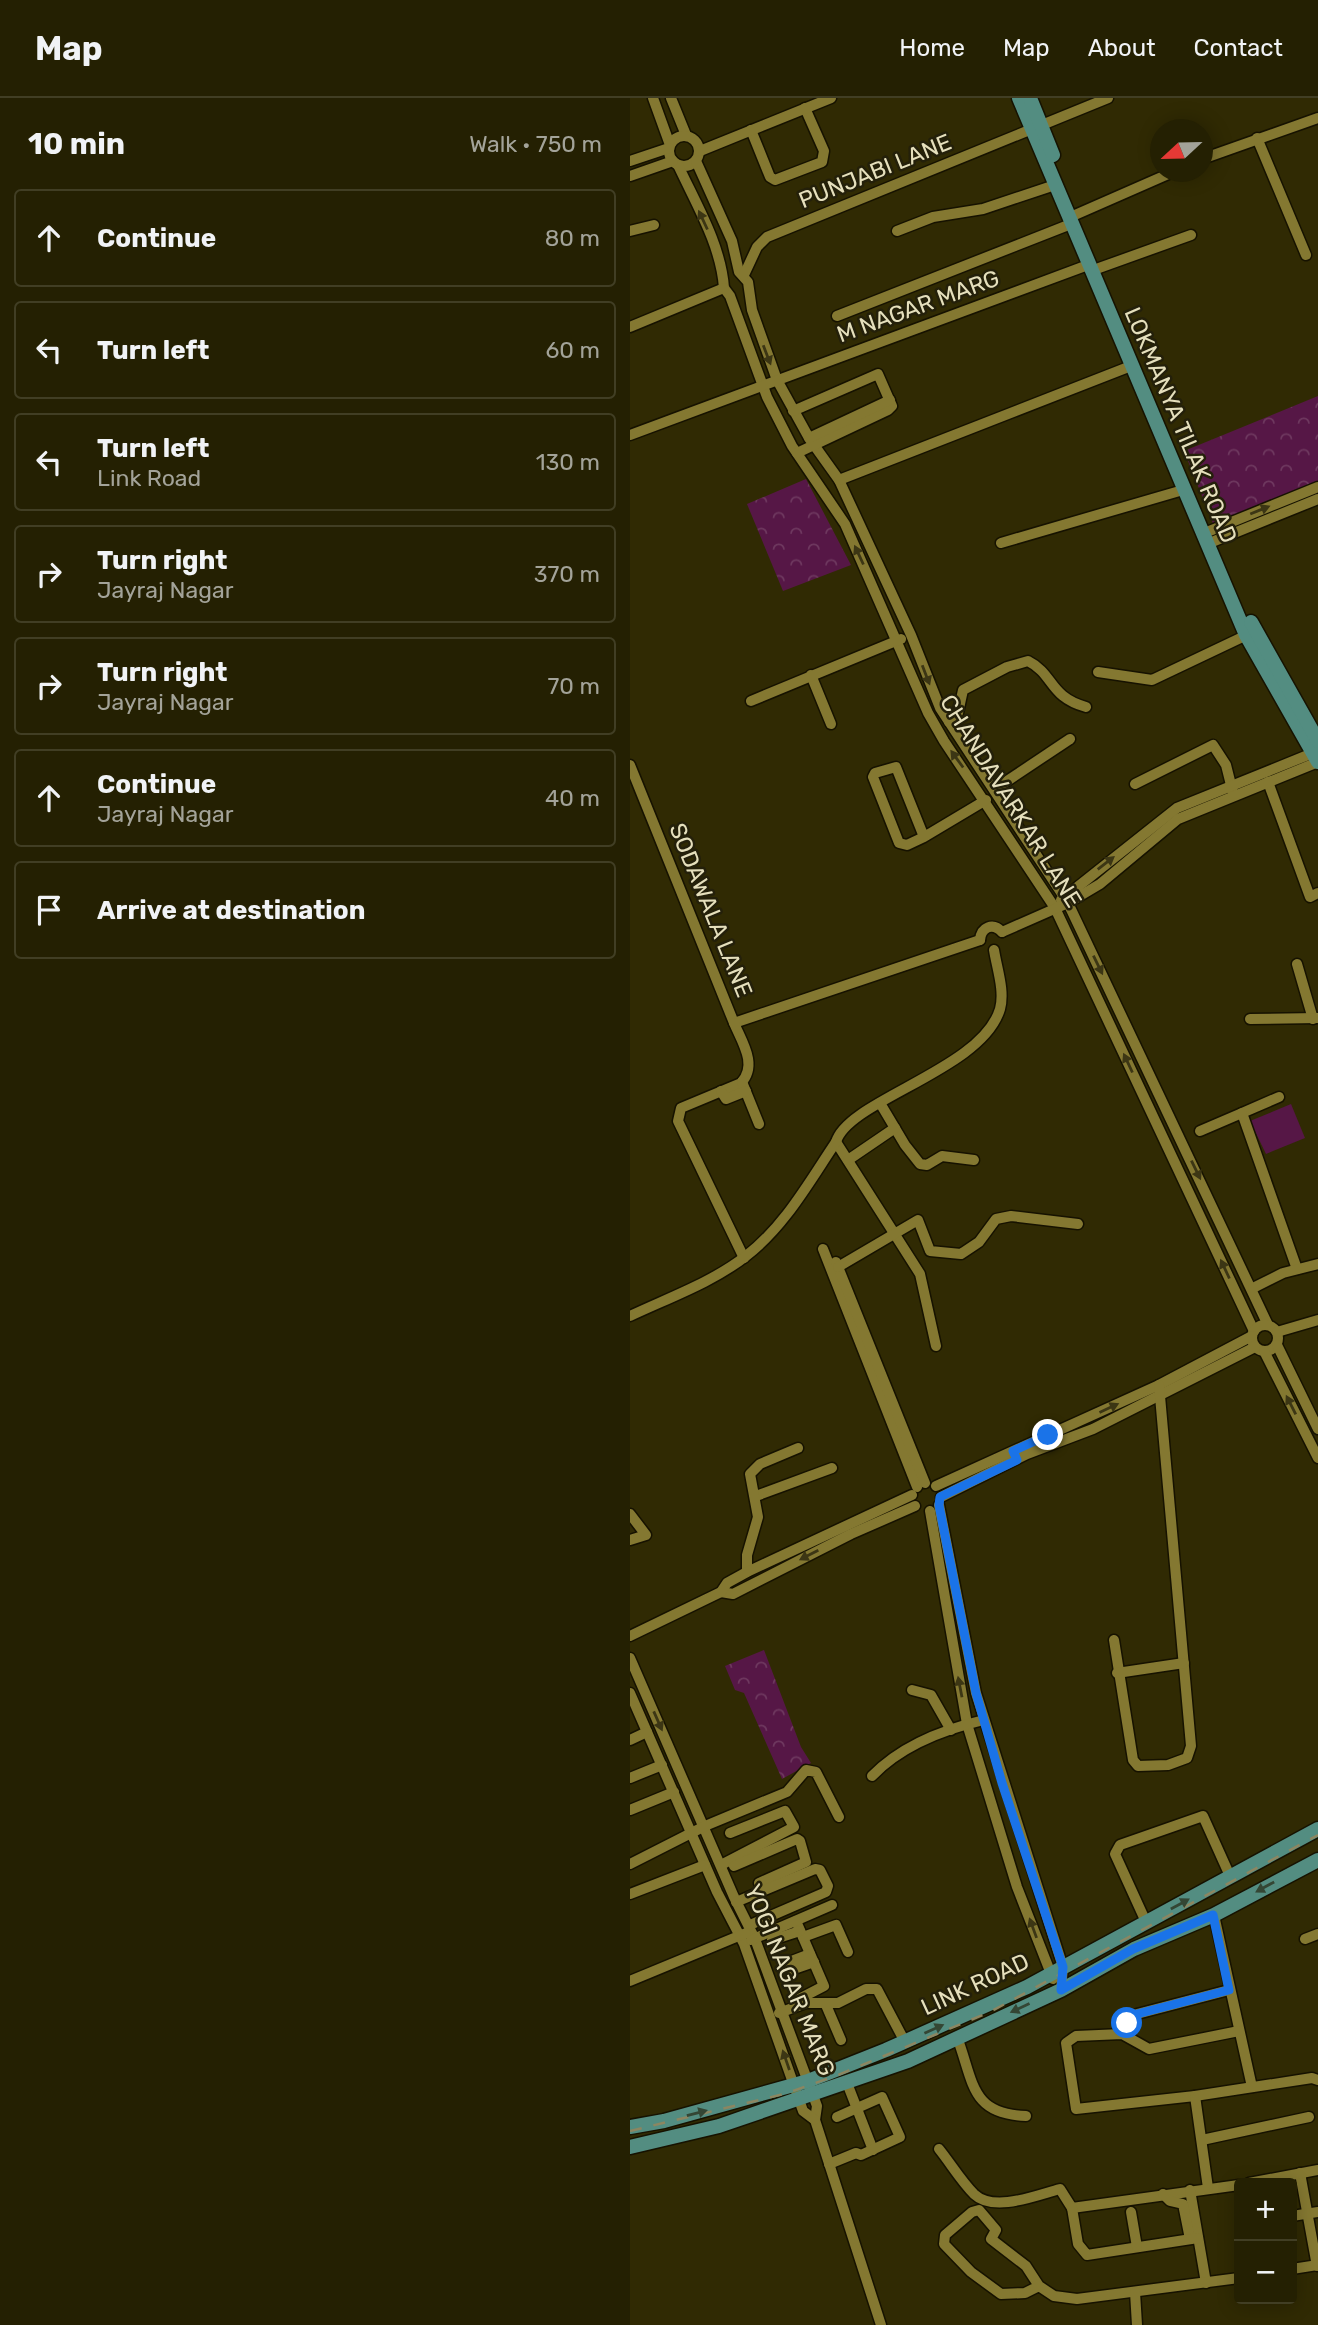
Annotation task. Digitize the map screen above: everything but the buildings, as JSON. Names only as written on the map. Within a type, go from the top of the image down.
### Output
[{"type":"main road","name":"LOKMANYA TILAK ROAD","points":[[1019,98],[1036,128],[1072,219]]},
{"type":"main road","name":"LOKMANYA TILAK ROAD","points":[[1030,98],[1036,128],[1055,185],[1093,266],[1208,537],[1251,633],[1317,754]]},
{"type":"main road","name":"LOKMANYA TILAK ROAD","points":[[1093,266],[1183,490],[1208,537]]},
{"type":"main road","name":"LINK ROAD","points":[[630,2147],[719,2126],[799,2100],[805,2087],[1063,1967],[1318,1829]]},
{"type":"main road","name":"LINK ROAD","points":[[630,2127],[805,2087],[846,2083],[908,2061],[1061,1990],[1133,1949],[1213,1915],[1318,1860]]},
{"type":"street","points":[[653,98],[675,163]]},
{"type":"street","points":[[671,98],[686,135]]},
{"type":"street","points":[[630,176],[675,163],[689,166],[698,152],[813,98]]},
{"type":"street","points":[[698,152],[830,98]]},
{"type":"street","name":"PUNJABI LANE","points":[[742,273],[757,247],[767,237],[1108,98]]},
{"type":"street","points":[[751,130],[770,177],[775,180],[822,162],[825,158],[824,151],[805,108]]},
{"type":"street","points":[[1213,155],[1318,118]]},
{"type":"street","points":[[630,161],[670,146],[677,136],[693,137],[698,152]]},
{"type":"street","points":[[1256,138],[1306,254]]},
{"type":"street","name":"CHANDAVARKAR LANE","points":[[698,152],[732,240],[765,352],[777,380],[793,411],[839,480],[911,635],[931,688],[949,722],[1066,900],[1253,1288],[1268,1325]]},
{"type":"street","name":"CHANDAVARKAR LANE","points":[[675,163],[716,247],[726,287],[762,386],[797,453],[845,524],[944,741],[986,800],[1055,908],[1256,1341],[1318,1458]]},
{"type":"street","points":[[837,316],[1072,219],[1152,182]]},
{"type":"street","points":[[897,231],[933,216],[983,209],[1055,185]]},
{"type":"street","points":[[630,232],[654,225]]},
{"type":"street","name":"M NAGAR MARG","points":[[630,435],[1093,266],[1191,235]]},
{"type":"street","points":[[630,327],[726,287],[742,273]]},
{"type":"street","points":[[726,287],[742,296],[748,290]]},
{"type":"street","points":[[839,480],[1131,366]]},
{"type":"street","points":[[793,411],[878,373],[892,406],[812,441],[797,453]]},
{"type":"street","points":[[1208,537],[1318,487]]},
{"type":"street","points":[[1001,543],[1183,490]]},
{"type":"street","points":[[1208,537],[1318,499]]},
{"type":"street","points":[[1098,672],[1152,680],[1251,633]]},
{"type":"street","points":[[751,701],[911,635]]},
{"type":"street","points":[[949,722],[958,713],[963,690],[1019,662],[1034,664],[1056,693],[1068,702],[1086,707]]},
{"type":"street","points":[[811,675],[831,724]]},
{"type":"street","points":[[995,789],[1070,739]]},
{"type":"street","points":[[1135,784],[1213,746],[1226,765],[1232,791]]},
{"type":"street","points":[[1232,791],[1268,782],[1317,754]]},
{"type":"street","points":[[1002,932],[1100,884],[1178,818],[1317,754]]},
{"type":"street","name":"SODAWALA LANE","points":[[630,765],[734,1023],[980,940]]},
{"type":"street","points":[[924,837],[895,767],[875,774],[873,777],[899,843],[907,845],[924,837],[986,800]]},
{"type":"street","points":[[1268,782],[1310,897],[1318,894]]},
{"type":"street","points":[[988,927],[996,927],[1002,932],[1003,943],[994,950],[987,949],[980,940],[982,932],[988,927]]},
{"type":"street","points":[[630,1316],[744,1258],[768,1237],[796,1203],[836,1142],[839,1133],[880,1103],[961,1054],[996,1018],[1001,993],[994,950]]},
{"type":"street","points":[[1250,1019],[1315,1019],[1297,964]]},
{"type":"street","points":[[734,1023],[750,1063],[744,1086],[759,1124]]},
{"type":"street","points":[[744,1086],[726,1095],[681,1108],[678,1121],[744,1258]]},
{"type":"street","points":[[1200,1131],[1279,1097]]},
{"type":"street","points":[[880,1103],[920,1164],[927,1165],[942,1156],[974,1160]]},
{"type":"street","points":[[1241,1113],[1297,1269]]},
{"type":"street","points":[[848,1160],[895,1128]]},
{"type":"street","points":[[836,1142],[920,1274],[936,1346]]},
{"type":"street","points":[[838,1267],[895,1231],[918,1220],[930,1251],[961,1254],[979,1242],[996,1219],[1011,1216],[1078,1224]]},
{"type":"street","points":[[840,1282],[838,1267],[826,1247],[868,1355],[927,1496],[984,1720],[1063,1967],[1061,1990]]},
{"type":"street","points":[[1253,1288],[1297,1269],[1318,1264]]},
{"type":"street","points":[[1277,1332],[1318,1320]]},
{"type":"street","points":[[1050,1440],[1093,1429],[1256,1341],[1268,1325],[1277,1332]]},
{"type":"street","points":[[1277,1332],[1277,1345],[1318,1429]]},
{"type":"street","points":[[1256,1341],[1277,1345]]},
{"type":"street","points":[[927,1496],[981,1465],[1015,1455],[1050,1440],[1088,1418],[1160,1391]]},
{"type":"street","points":[[1114,1640],[1117,1673],[1133,1759],[1138,1766],[1180,1762],[1191,1753],[1160,1391]]},
{"type":"street","points":[[1088,1418],[1093,1429]]},
{"type":"street","points":[[747,1573],[747,1555],[758,1517],[756,1496],[750,1481],[754,1469],[798,1448]]},
{"type":"street","points":[[630,1636],[721,1592],[727,1583],[747,1573],[927,1496],[986,1476],[1015,1455]]},
{"type":"street","points":[[981,1465],[986,1476]]},
{"type":"street","points":[[756,1496],[832,1468]]},
{"type":"street","points":[[927,1496],[967,1724],[1017,1887],[1049,1974],[1061,1990]]},
{"type":"street","points":[[630,1514],[646,1535],[630,1540]]},
{"type":"street","points":[[721,1592],[733,1594],[844,1532]]},
{"type":"street","name":"YOGI NAGAR MARG","points":[[630,1658],[736,1902],[752,1932],[783,2009],[805,2087]]},
{"type":"street","points":[[1117,1673],[1184,1663]]},
{"type":"street","points":[[630,1691],[642,1684]]},
{"type":"street","points":[[912,1689],[931,1695],[951,1730]]},
{"type":"street","name":"YOGI NAGAR MARG","points":[[630,1691],[741,1940],[770,2014],[817,2106],[815,2120],[803,2111],[799,2100]]},
{"type":"street","points":[[872,1776],[886,1762],[902,1752],[951,1730],[984,1720]]},
{"type":"street","points":[[630,1734],[646,1730]]},
{"type":"street","points":[[630,1740],[646,1730]]},
{"type":"street","points":[[630,1776],[661,1763]]},
{"type":"street","points":[[630,1864],[705,1826],[787,1792],[806,1770],[816,1772],[838,1817]]},
{"type":"street","points":[[630,1810],[674,1792]]},
{"type":"street","points":[[742,1811],[748,1826]]},
{"type":"street","points":[[722,1867],[738,1858],[744,1851],[793,1827],[785,1811],[730,1833]]},
{"type":"street","points":[[1146,1922],[1115,1854],[1120,1845],[1203,1816],[1230,1876]]},
{"type":"street","points":[[722,1867],[797,1839],[800,1841],[806,1862],[759,1883]]},
{"type":"street","points":[[630,1894],[705,1864]]},
{"type":"street","points":[[630,1981],[741,1940],[826,1892],[828,1886],[820,1870],[815,1869],[736,1902]]},
{"type":"street","points":[[772,1940],[800,1930],[832,1905]]},
{"type":"street","points":[[1213,1915],[1252,2087]]},
{"type":"street","points":[[752,1932],[836,1925],[848,1952]]},
{"type":"street","points":[[783,2009],[824,1986],[800,1930]]},
{"type":"street","points":[[1305,1939],[1318,1934]]},
{"type":"street","points":[[770,2014],[806,2003],[826,2005],[877,1989],[905,2042]]},
{"type":"street","points":[[1122,2034],[1137,2014],[1229,1990]]},
{"type":"street","points":[[826,2005],[841,2040]]},
{"type":"street","points":[[1239,2031],[1149,2049],[1122,2034],[1076,2036],[1066,2043],[1076,2109],[1195,2096],[1312,2078],[1318,2080]]},
{"type":"street","points":[[957,2037],[983,2103],[992,2111],[1026,2116]]},
{"type":"street","points":[[846,2083],[873,2150]]},
{"type":"street","points":[[1195,2096],[1208,2188]]},
{"type":"street","points":[[829,2164],[873,2150],[900,2137],[882,2097],[837,2117]]},
{"type":"street","points":[[1202,2140],[1309,2117]]},
{"type":"street","points":[[815,2120],[881,2325]]},
{"type":"street","points":[[940,2150],[975,2195],[988,2201],[1021,2200],[1060,2189],[1072,2208],[1078,2244],[1087,2255],[1194,2239]]},
{"type":"street","points":[[1274,2178],[1318,2170]]},
{"type":"street","points":[[1297,2268],[1317,2265],[1313,2213],[1300,2173]]},
{"type":"street","points":[[1072,2208],[1234,2185]]},
{"type":"street","points":[[1190,2190],[1194,2239]]},
{"type":"street","points":[[1163,2194],[1170,2201],[1183,2204],[1206,2283]]},
{"type":"street","points":[[1040,2286],[1025,2293],[1001,2294],[971,2272],[952,2253],[944,2244],[945,2235],[972,2212],[979,2210],[996,2230],[991,2239],[1026,2266],[1040,2286],[1054,2295],[1077,2299],[1234,2279]]},
{"type":"street","points":[[1131,2212],[1137,2247]]},
{"type":"street","points":[[1135,2292],[1137,2325]]},
{"type":"green space","points":[[1318,396],[1318,485],[1214,526],[1184,451]]},
{"type":"green space","points":[[806,479],[851,565],[783,591],[747,504]]},
{"type":"green space","points":[[1291,1104],[1305,1138],[1266,1154],[1250,1121]]},
{"type":"green space","points":[[764,1650],[801,1747],[811,1763],[782,1779],[744,1693],[735,1690],[725,1666]]},
{"type":"railway","points":[[630,2131],[784,2094],[838,2075],[990,2012],[1318,1835]]},
{"type":"route","points":[[1048,1435],[1013,1451],[1017,1460],[940,1497],[939,1505],[976,1693],[1002,1783],[1063,1967],[1061,1990],[1133,1949],[1213,1915],[1229,1990],[1137,2014],[1127,2023]]}]
